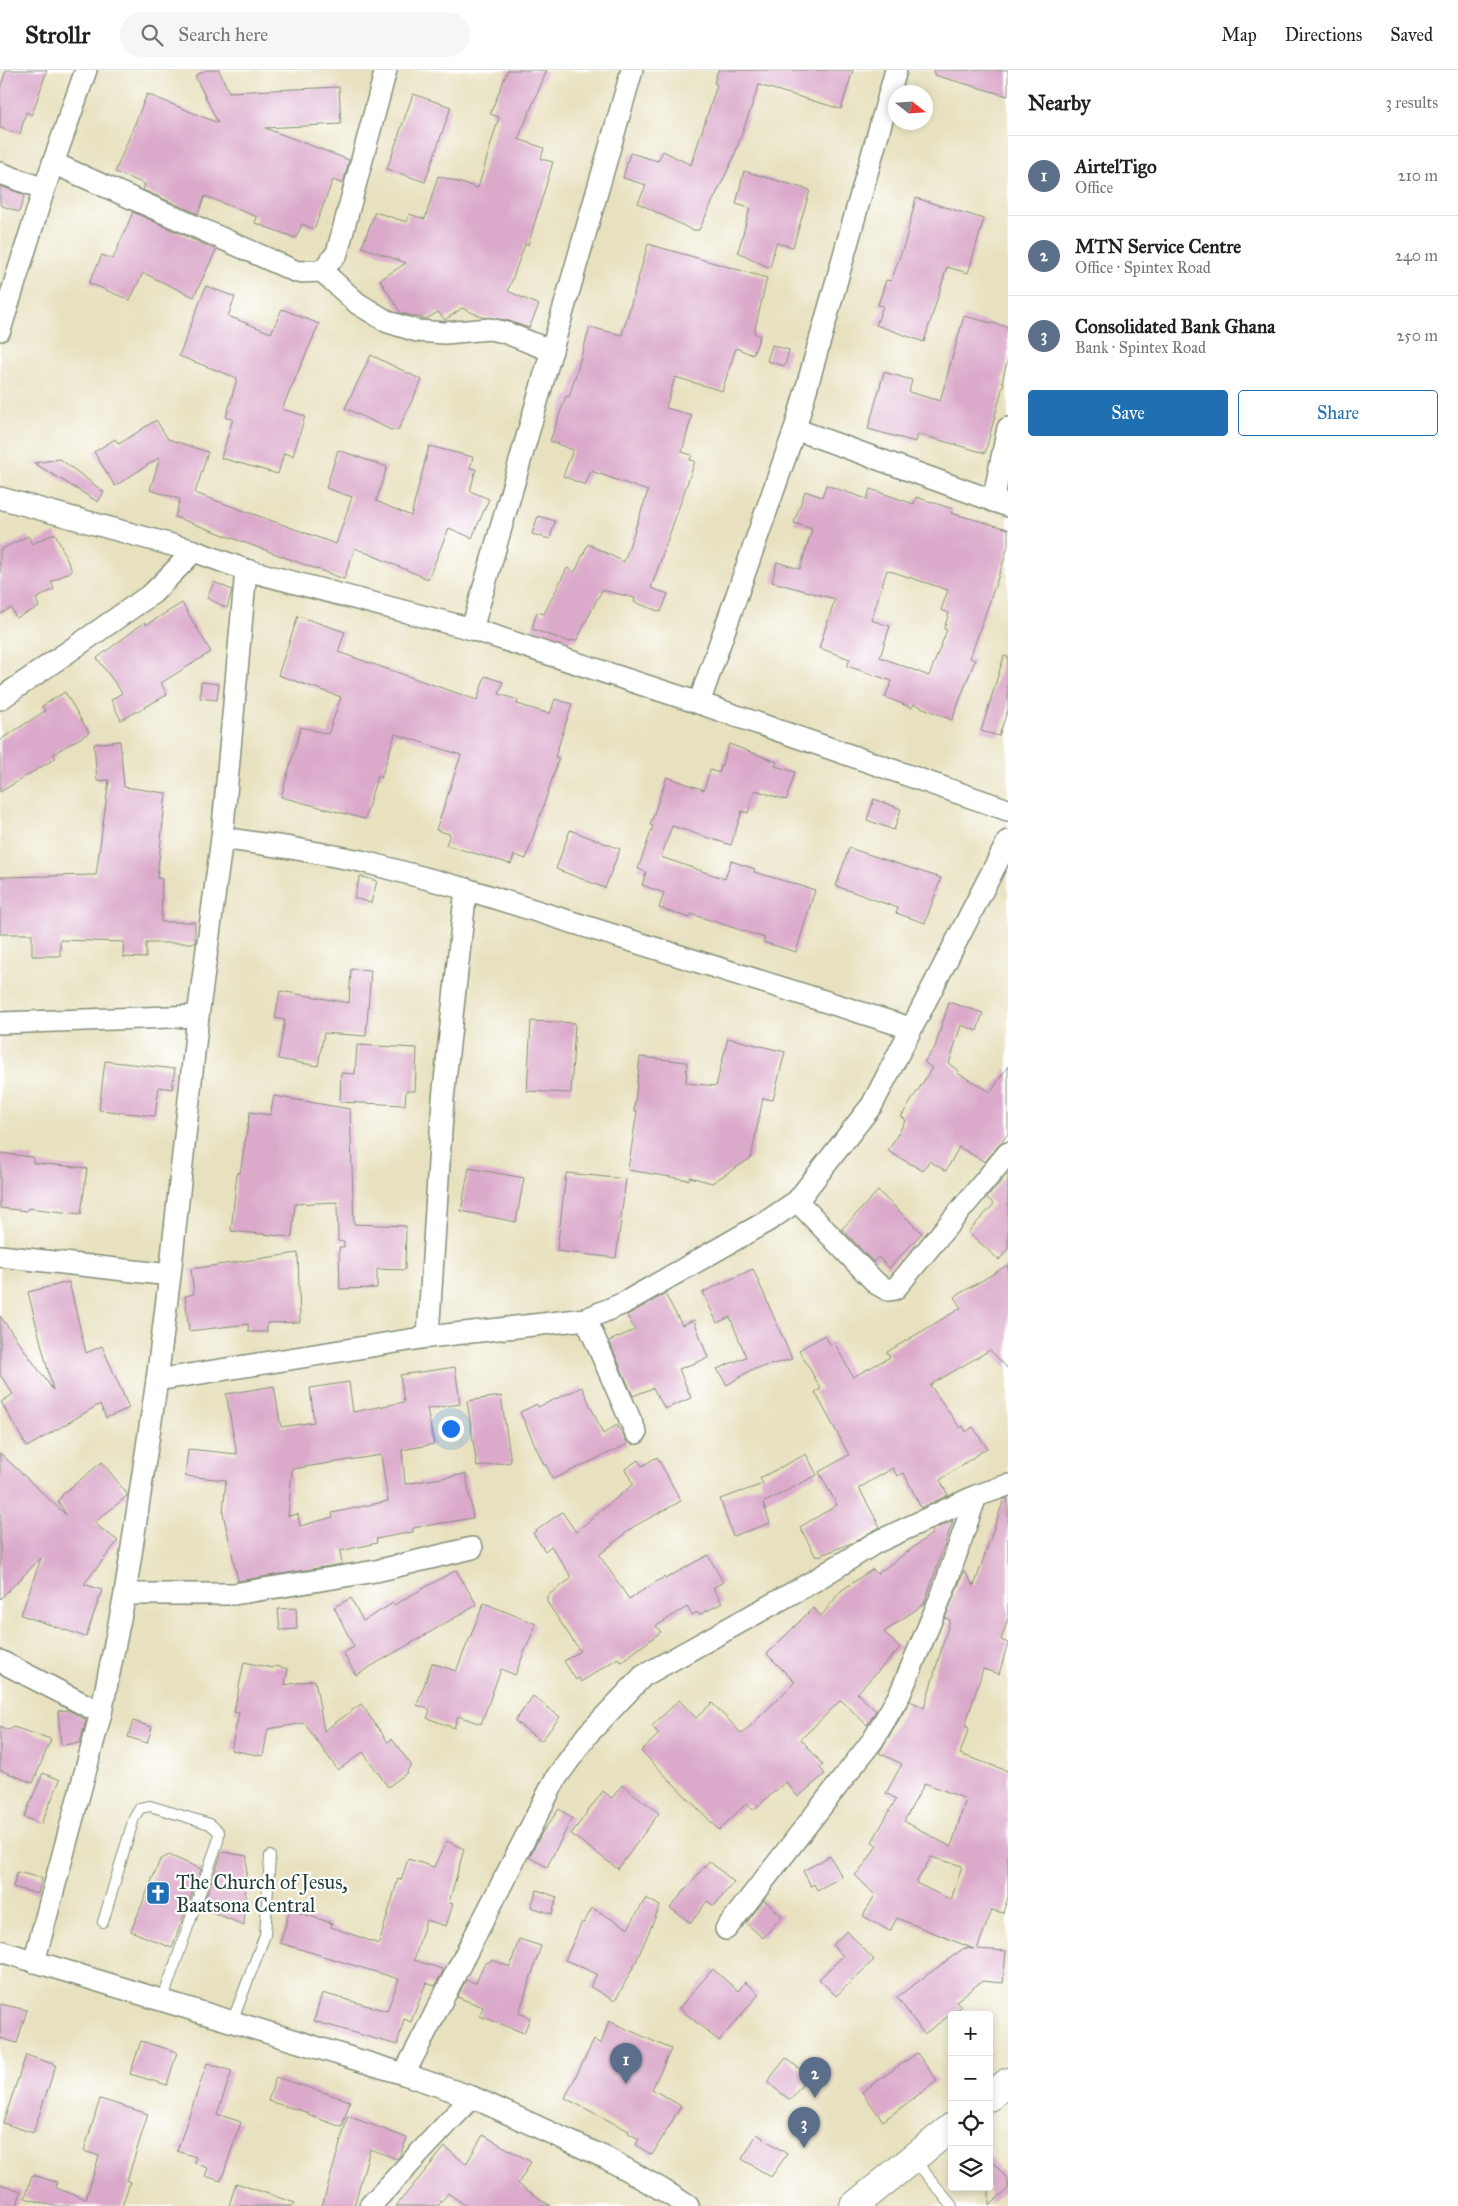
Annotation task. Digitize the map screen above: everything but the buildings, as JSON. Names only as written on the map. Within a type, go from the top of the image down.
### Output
[{"type":"main road","points":[[993,2094],[1008,2082]]},
{"type":"main road","points":[[854,2206],[948,2131]]},
{"type":"street","points":[[0,330],[44,189],[86,70]]},
{"type":"street","points":[[322,271],[336,253],[386,70]]},
{"type":"street","points":[[472,629],[632,70]]},
{"type":"street","points":[[700,703],[795,430],[896,70]]},
{"type":"street","points":[[53,163],[297,272],[322,271],[357,303],[388,322],[417,331],[445,333],[489,329],[504,332],[552,351]]},
{"type":"street","points":[[0,174],[44,189]]},
{"type":"street","points":[[795,430],[1001,504],[1008,428]]},
{"type":"street","points":[[0,498],[194,551],[246,570],[472,629],[700,703],[1008,810]]},
{"type":"street","points":[[0,699],[153,592],[194,551]]},
{"type":"street","points":[[34,1962],[102,1712],[125,1594],[157,1380],[198,1016],[222,838],[246,570]]},
{"type":"street","points":[[222,838],[361,861],[466,889],[910,1028]]},
{"type":"street","points":[[157,1380],[428,1337],[586,1319],[624,1303],[728,1245],[797,1201],[872,1105],[1008,841]]},
{"type":"street","points":[[428,1337],[444,1099],[466,889]]},
{"type":"street","points":[[0,1023],[198,1016]]},
{"type":"street","points":[[797,1201],[877,1284],[888,1290],[895,1289],[1008,1153]]},
{"type":"street","points":[[0,1256],[170,1275]]},
{"type":"street","points":[[586,1319],[636,1433]]},
{"type":"street","points":[[404,2074],[556,1778],[587,1736],[643,1676],[814,1581],[875,1543],[976,1496],[1008,1485]]},
{"type":"street","points":[[726,1929],[873,1740],[900,1694],[944,1592],[976,1496]]},
{"type":"street","points":[[125,1594],[234,1594],[376,1571],[472,1548]]},
{"type":"street","points":[[0,1661],[102,1712]]},
{"type":"street","points":[[0,1951],[404,2074],[472,2098],[606,2158],[661,2188],[688,2206]]},
{"type":"street","points":[[370,2206],[472,2098]]},
{"type":"lane","points":[[103,1922],[134,1818],[140,1808],[150,1806],[210,1824],[218,1832],[216,1849],[162,2001]]},
{"type":"lane","points":[[232,2022],[265,1935],[270,1856]]},
{"type":"lane","points":[[913,2158],[952,2206]]},
{"type":"place","name":"The Church of Jesus, Baatsona Central","points":[[158,1893]]},
{"type":"place","name":"AirtelTigo","points":[[626,2084]]},
{"type":"place","name":"MTN Service Centre","points":[[815,2098]]},
{"type":"place","name":"Consolidated Bank Ghana","points":[[804,2148]]}]
